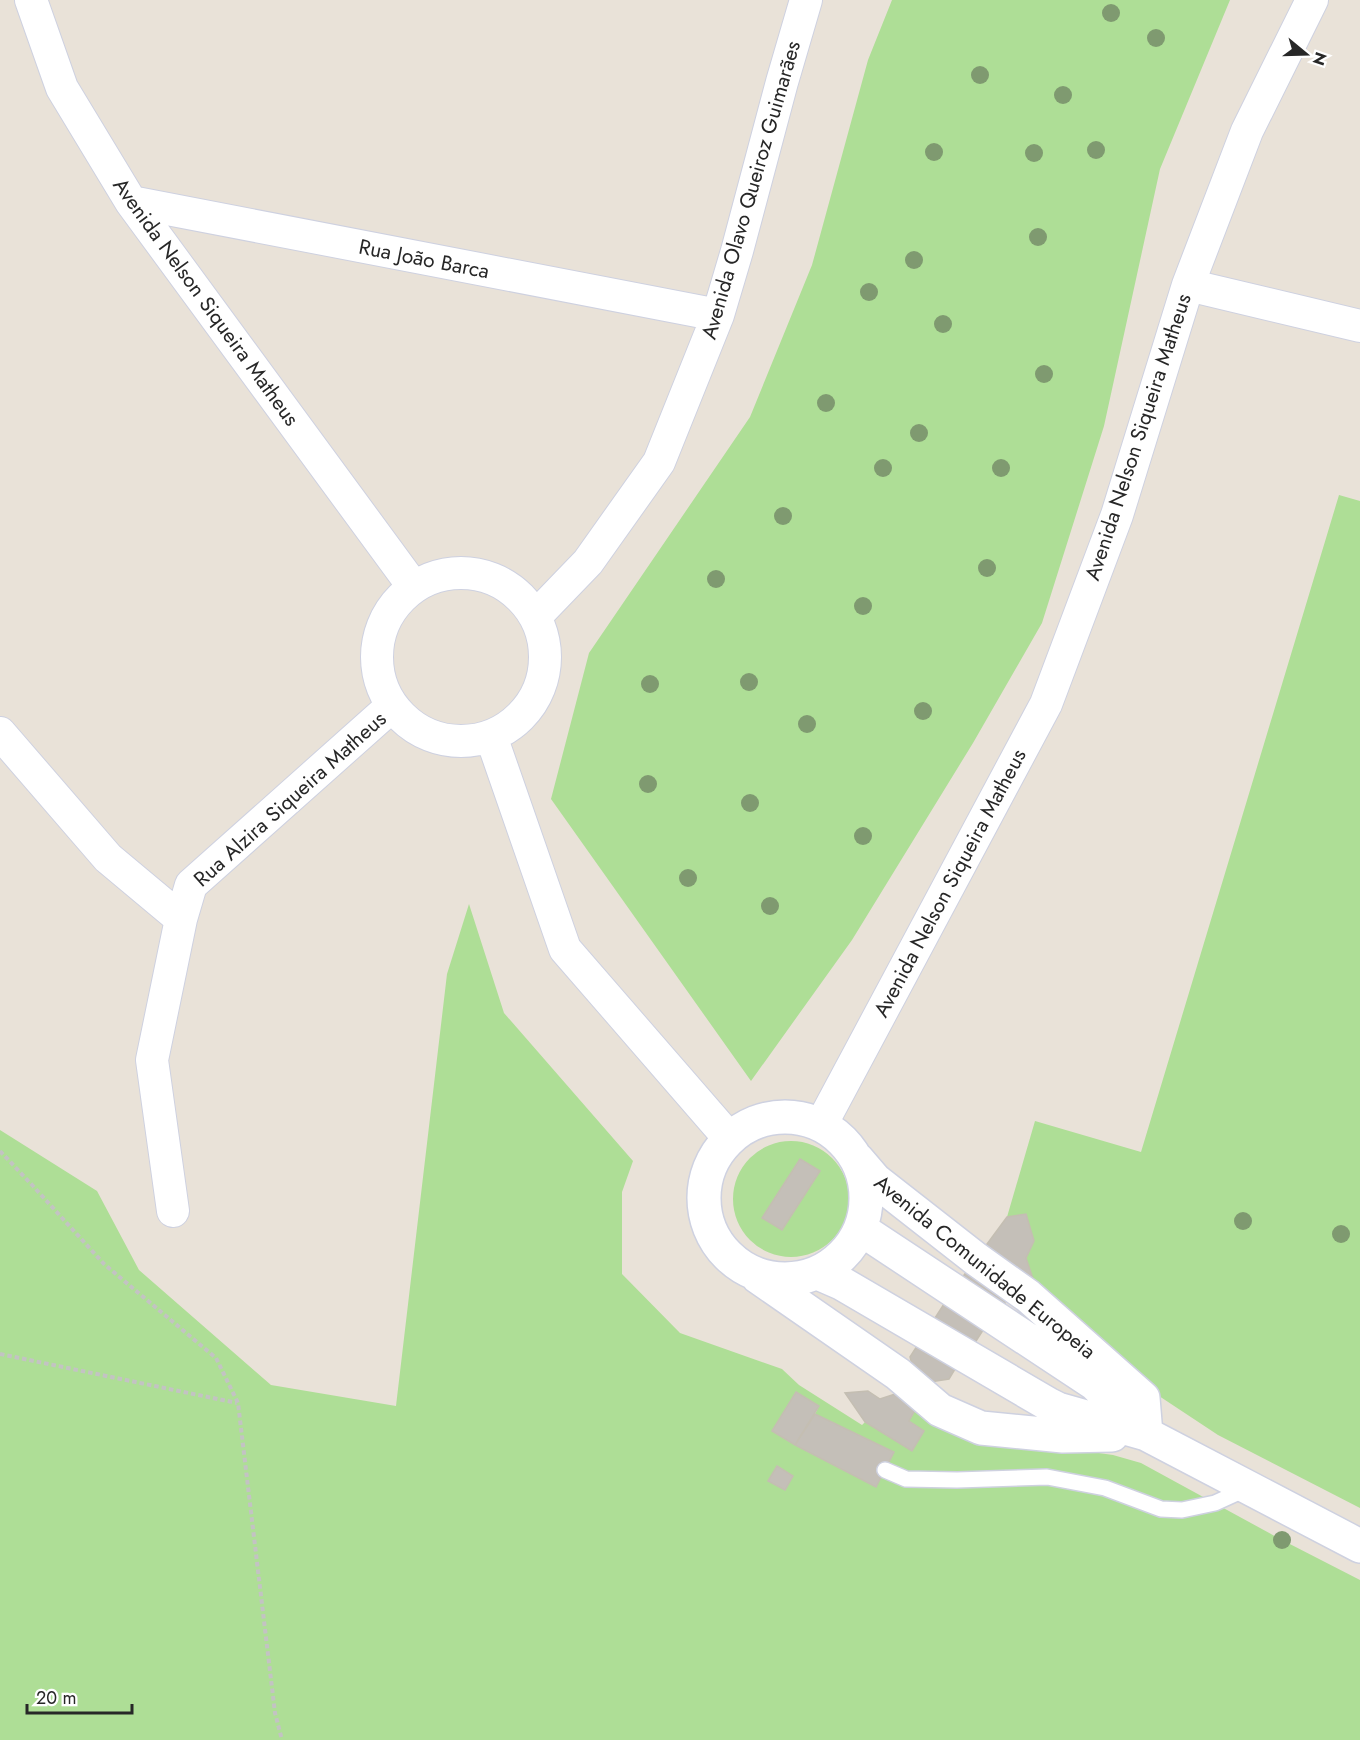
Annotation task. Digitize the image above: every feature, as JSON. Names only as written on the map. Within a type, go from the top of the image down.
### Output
[{"type":"street","name":"Avenida Nelson Siqueira Matheus","points":[[31,0],[62,88],[131,202],[414,586]]},
{"type":"street","name":"Avenida Olavo Queiroz Guimarães","points":[[535,617],[588,562],[659,462],[718,315],[806,0]]},
{"type":"street","name":"Avenida Nelson Siqueira Matheus","points":[[821,1125],[1046,704],[1118,515],[1188,285],[1247,131],[1312,0]]},
{"type":"street","name":"Rua João Barca","points":[[131,202],[718,315]]},
{"type":"street","points":[[1188,285],[1360,326]]},
{"type":"street","points":[[465,573],[493,579],[517,594],[535,617],[544,644],[544,672],[534,699],[515,721],[491,736],[470,741],[447,740],[426,734],[407,722],[392,706],[381,683],[377,657],[381,631],[393,608],[414,586],[436,576],[465,573]]},
{"type":"street","name":"Rua Alzira Siqueira Matheus","points":[[173,1211],[152,1060],[181,919],[191,885],[392,706]]},
{"type":"street","points":[[0,733],[108,858],[181,919]]},
{"type":"street","points":[[491,736],[565,949],[729,1138]]},
{"type":"street","points":[[774,1117],[798,1117],[821,1125],[841,1138],[855,1157],[864,1179],[867,1199],[862,1230],[833,1272],[796,1279],[774,1279],[752,1274],[724,1251],[714,1237],[705,1212],[705,1185],[713,1160],[729,1138],[750,1125],[774,1117]]},
{"type":"street","name":"Avenida Comunidade Europeia","points":[[855,1157],[875,1180],[976,1259],[1028,1296],[1143,1398],[1146,1434]]},
{"type":"street","name":"Avenida Comunidade Europeia","points":[[862,1230],[1095,1384],[1146,1434]]},
{"type":"street","points":[[833,1272],[853,1343]]},
{"type":"street","name":"Avenida Comunidade Europeia","points":[[833,1272],[1048,1404],[1058,1409],[1146,1434],[1360,1546]]},
{"type":"street","name":"Avenida Comunidade Europeia","points":[[752,1274],[898,1374],[940,1410],[981,1428],[1063,1436],[1146,1434]]},
{"type":"street","name":"Avenida Comunidade Europeia","points":[[1032,1433],[1038,1416],[1068,1384],[1095,1384]]},
{"type":"lane","points":[[885,1470],[906,1479],[1047,1478],[1105,1488],[1161,1509],[1182,1510],[1215,1503],[1248,1488]]},
{"type":"path","points":[[0,1152],[104,1264],[216,1358],[238,1403],[275,1713],[282,1740]]},
{"type":"path","points":[[0,1354],[238,1403]]},
{"type":"green space","points":[[892,0],[1230,0],[1160,169],[1104,426],[1042,623],[973,743],[852,940],[751,1081],[551,799],[589,653],[750,417],[812,265],[868,60]]},
{"type":"green space","points":[[1339,495],[1360,501],[1360,1508],[1218,1435],[1156,1394],[1034,1282],[1026,1258],[1034,1241],[1026,1215],[1007,1217],[1035,1121],[1141,1152]]},
{"type":"green space","points":[[469,904],[504,1013],[633,1161],[622,1192],[622,1274],[680,1333],[782,1369],[799,1385],[862,1425],[865,1422],[912,1450],[924,1431],[909,1421],[915,1411],[930,1423],[1056,1447],[1113,1455],[1141,1463],[1360,1580],[1360,1740],[0,1740],[0,1130],[97,1191],[139,1270],[271,1385],[396,1406],[447,974]],"holes":[[[796,1392],[819,1406],[815,1414],[894,1452],[876,1487],[772,1431]]]},
{"type":"green space","points":[[791,1141],[813,1146],[832,1158],[844,1177],[849,1199],[844,1221],[832,1240],[813,1252],[791,1257],[769,1252],[750,1240],[738,1221],[733,1199],[738,1177],[750,1158],[769,1146]]},
{"type":"building","points":[[800,1159],[820,1171],[782,1230],[762,1218]]},
{"type":"building","points":[[1026,1214],[1034,1241],[1026,1258],[1034,1282],[1004,1298],[1009,1323],[985,1327],[976,1341],[978,1361],[958,1364],[949,1379],[917,1384],[910,1357],[953,1290],[1007,1217]]},
{"type":"building","points":[[868,1391],[880,1399],[901,1392],[919,1403],[909,1421],[924,1431],[912,1451],[865,1422],[845,1393]]},
{"type":"building","points":[[796,1392],[819,1406],[795,1445],[772,1431]]},
{"type":"building","points":[[815,1414],[894,1452],[876,1487],[795,1445]]},
{"type":"building","points":[[777,1466],[793,1476],[785,1490],[768,1481]]}]
